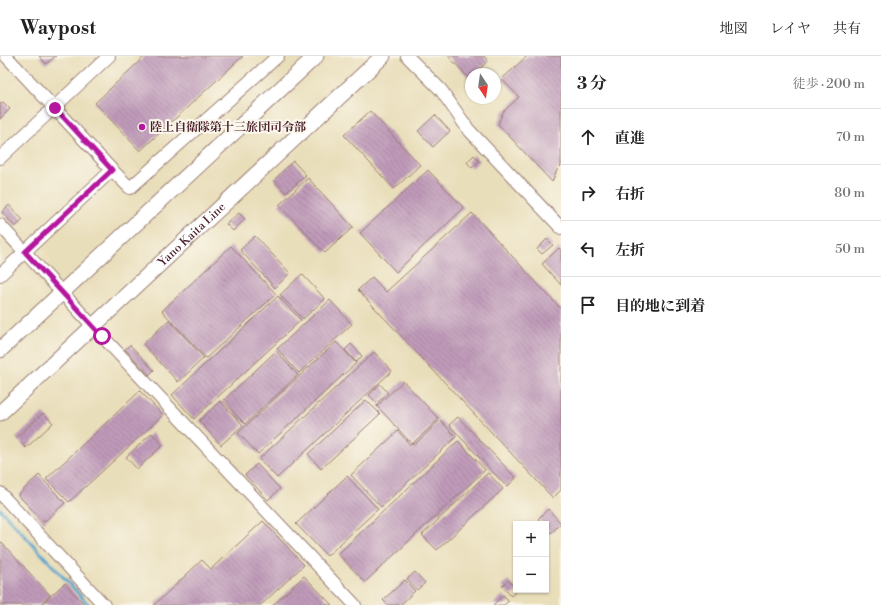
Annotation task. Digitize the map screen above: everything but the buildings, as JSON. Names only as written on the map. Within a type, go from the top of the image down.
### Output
[{"type":"main road","points":[[0,350],[316,56]]},
{"type":"main road","name":"Yano Kaita Line","points":[[0,413],[383,56]]},
{"type":"street","points":[[6,56],[130,188],[278,56]]},
{"type":"street","points":[[0,158],[109,56]]},
{"type":"street","points":[[407,56],[441,90],[468,129],[559,221]]},
{"type":"street","points":[[0,275],[112,170]]},
{"type":"street","points":[[0,225],[355,605]]},
{"type":"street","points":[[0,493],[104,605]]},
{"type":"waterway","points":[[0,509],[89,605]]},
{"type":"place","name":"陸上自衛隊第十三旅団司令部","points":[[142,127]]},
{"type":"route","points":[[55,108],[112,170],[25,252],[102,336]]}]
